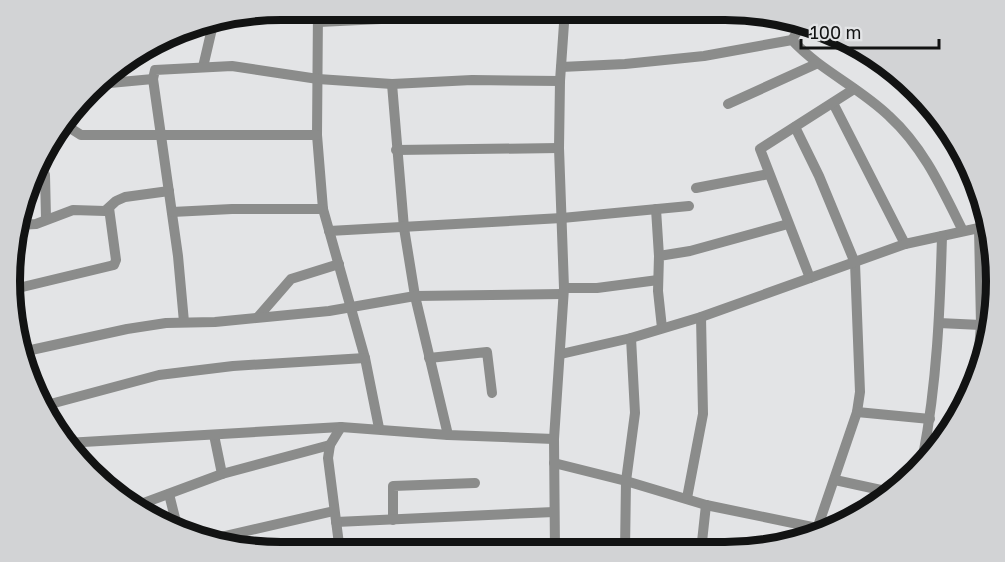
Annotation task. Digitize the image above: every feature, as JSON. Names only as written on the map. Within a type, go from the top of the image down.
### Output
[{"type":"street","points":[[318,20],[316,135],[323,209],[365,358],[379,428]]},
{"type":"street","points":[[555,542],[554,439],[561,354],[563,291],[559,148],[564,20]]},
{"type":"street","points":[[203,67],[212,28]]},
{"type":"street","points":[[561,67],[626,64],[695,57],[792,40],[798,30]]},
{"type":"street","points":[[792,40],[816,63],[888,114],[912,139],[930,167],[963,231]]},
{"type":"street","points":[[728,104],[782,81],[816,63]]},
{"type":"street","points":[[184,322],[172,212],[159,135],[153,79],[155,70],[232,66],[318,79],[392,84],[472,80],[560,81]]},
{"type":"street","points":[[110,83],[153,79]]},
{"type":"street","points":[[392,84],[404,228],[415,296],[448,435]]},
{"type":"street","points":[[810,278],[760,149],[854,89]]},
{"type":"street","points":[[833,103],[905,244]]},
{"type":"street","points":[[795,127],[819,176],[855,263],[860,368],[857,412],[818,525]]},
{"type":"street","points":[[70,128],[81,135],[316,135]]},
{"type":"street","points":[[396,150],[559,148]]},
{"type":"street","points":[[696,188],[769,174]]},
{"type":"street","points":[[42,175],[45,175],[46,218]]},
{"type":"street","points":[[26,225],[36,224],[46,218],[73,210],[99,212],[125,197],[169,191]]},
{"type":"street","points":[[329,231],[562,218],[689,206]]},
{"type":"street","points":[[20,288],[114,265],[116,260],[109,208]]},
{"type":"street","points":[[172,212],[232,209],[323,209]]},
{"type":"street","points":[[656,209],[662,328]]},
{"type":"street","points":[[659,256],[690,251],[788,224]]},
{"type":"street","points":[[561,354],[631,338],[701,317],[905,244],[980,228]]},
{"type":"street","points":[[924,449],[930,419],[939,323],[942,236]]},
{"type":"street","points":[[939,323],[981,325],[983,245]]},
{"type":"street","points":[[258,317],[291,279],[339,264]]},
{"type":"street","points":[[28,351],[127,329],[184,322],[215,322],[329,311],[415,296],[563,291],[658,280]]},
{"type":"street","points":[[687,498],[703,414],[701,317]]},
{"type":"street","points":[[625,542],[626,481],[635,413],[631,338]]},
{"type":"street","points":[[429,358],[487,352],[492,393]]},
{"type":"street","points":[[50,404],[159,375],[233,366],[365,358]]},
{"type":"street","points":[[857,412],[930,419]]},
{"type":"street","points":[[76,443],[340,427],[379,428],[448,435],[554,439]]},
{"type":"street","points":[[339,542],[328,458],[330,445],[340,427]]},
{"type":"street","points":[[214,435],[222,474]]},
{"type":"street","points":[[144,503],[222,474],[330,445]]},
{"type":"street","points":[[555,464],[626,481],[706,505],[811,528]]},
{"type":"street","points":[[835,480],[880,490]]},
{"type":"street","points":[[393,520],[393,486],[475,483]]},
{"type":"street","points":[[169,494],[176,521]]},
{"type":"street","points":[[702,542],[706,505]]},
{"type":"street","points":[[226,536],[335,517],[393,520],[555,512]]}]
